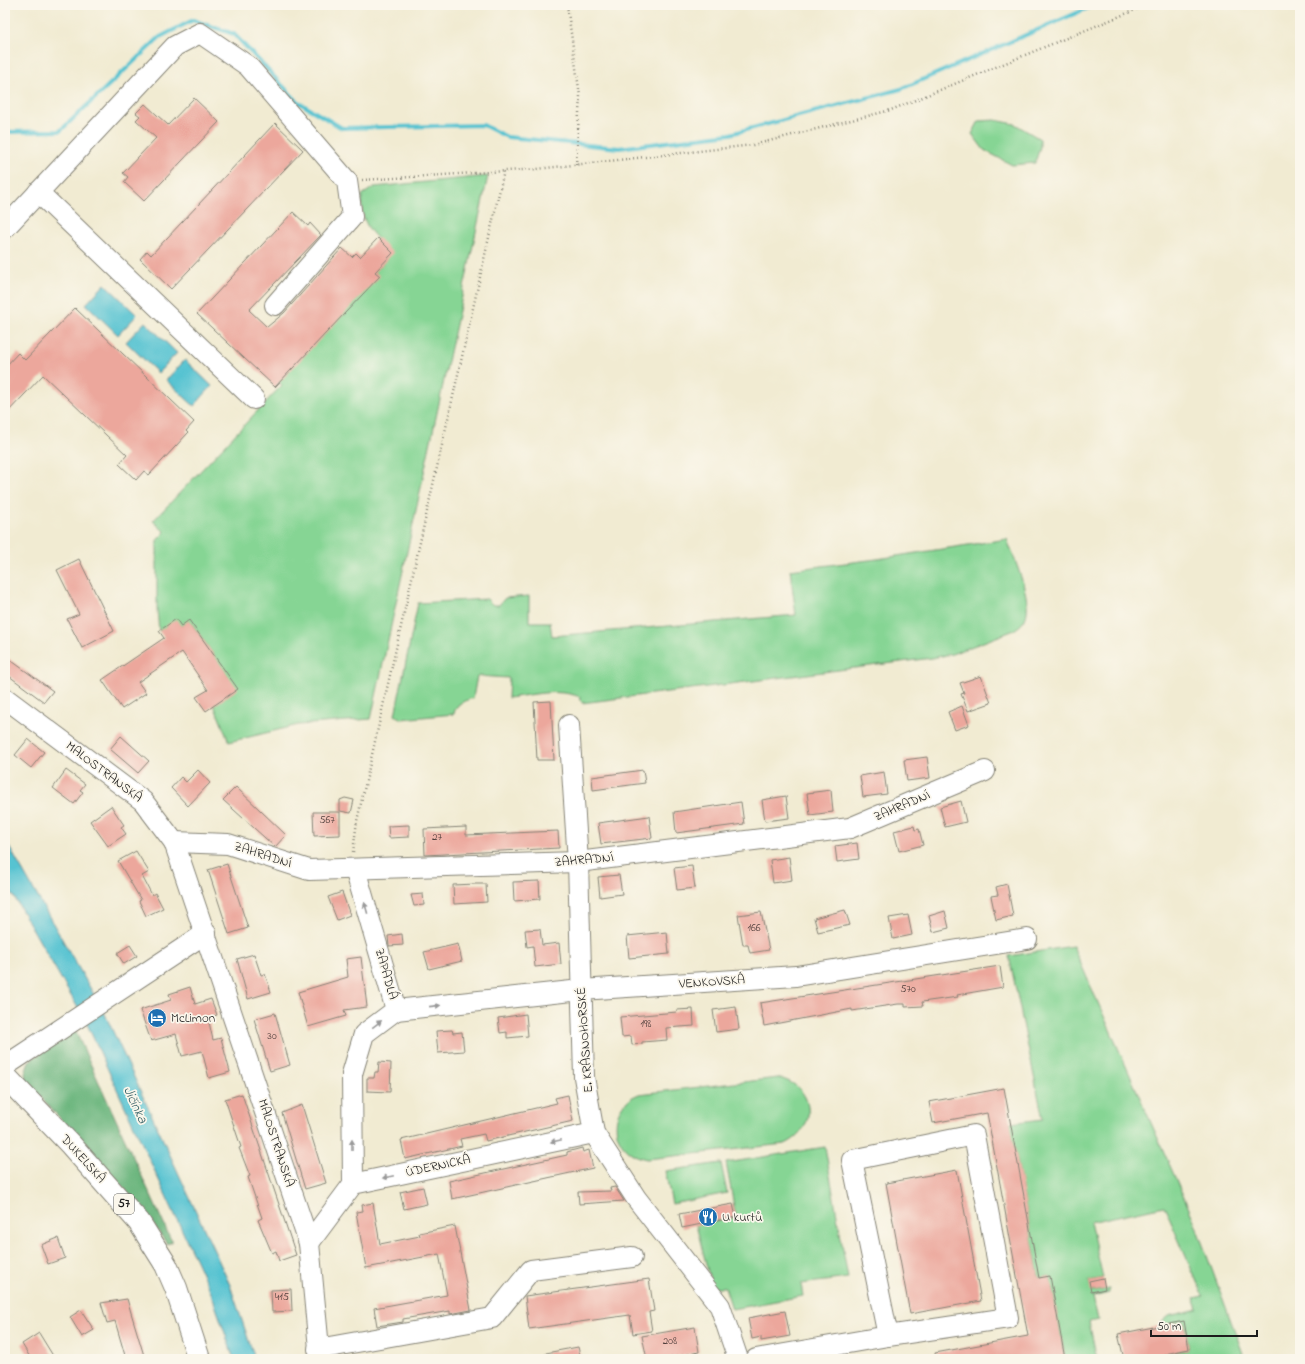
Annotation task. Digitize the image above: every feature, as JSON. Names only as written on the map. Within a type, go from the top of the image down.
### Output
[{"type":"main road","name":"DUKELSKÁ","points":[[5,1076],[71,1145],[142,1227],[166,1265],[176,1288],[199,1359]]},
{"type":"street","points":[[5,228],[175,46],[200,32],[248,66],[347,181],[352,217],[275,305]]},
{"type":"street","points":[[38,192],[254,399]]},
{"type":"street","name":"MALOSTRANSKÁ","points":[[5,698],[143,801],[174,842],[206,932],[309,1243],[319,1354]]},
{"type":"street","name":"E. KRÁSNOHORSKÉ","points":[[569,725],[578,862],[584,1077],[594,1133],[636,1198],[720,1306],[738,1359]]},
{"type":"street","name":"ZAHRADNÍ","points":[[174,842],[228,844],[309,870],[578,862],[850,828],[985,771]]},
{"type":"street","name":"ZAPADLÁ","points":[[353,1184],[352,1074],[364,1034],[396,1010],[355,869]]},
{"type":"street","points":[[5,1066],[206,932]]},
{"type":"street","name":"VENKOVSKÁ","points":[[396,1010],[581,990],[796,976],[1027,939]]},
{"type":"street","name":"ÚDERNICKÁ","points":[[353,1184],[594,1133]]},
{"type":"street","points":[[756,1359],[888,1336],[1008,1318],[974,1136],[852,1160],[888,1336]]},
{"type":"street","points":[[309,1243],[353,1184]]},
{"type":"street","points":[[319,1354],[492,1318],[531,1270],[632,1257]]},
{"type":"path","points":[[567,5],[580,96],[576,164]]},
{"type":"path","points":[[347,181],[504,171],[753,145],[891,110],[1147,5]]},
{"type":"path","points":[[355,869],[353,847],[357,821],[504,171]]},
{"type":"green space","points":[[995,120],[1015,124],[1040,139],[1040,147],[1035,163],[1012,165],[984,150],[972,134],[979,121]]},
{"type":"green space","points":[[488,176],[371,719],[298,725],[229,742],[214,705],[237,689],[190,621],[181,626],[159,631],[157,610],[157,540],[165,532],[153,521],[282,385],[279,382],[379,276],[375,272],[392,253],[373,234],[365,222],[362,206],[362,195],[374,187]]},
{"type":"green space","points":[[1007,539],[1026,595],[1027,612],[1025,619],[1020,626],[1012,631],[952,654],[932,658],[582,703],[580,697],[562,693],[544,693],[508,698],[509,678],[477,676],[473,698],[458,705],[454,714],[401,719],[395,715],[418,603],[487,599],[493,605],[499,605],[505,598],[529,596],[529,622],[550,622],[552,636],[796,615],[790,570],[877,559]]},
{"type":"green space","points":[[1073,946],[1193,1218],[1245,1359],[1154,1359],[1165,1357],[1165,1354],[1189,1349],[1184,1321],[1162,1325],[1161,1323],[1169,1316],[1198,1309],[1194,1298],[1203,1296],[1164,1206],[1090,1222],[1103,1278],[1089,1281],[1092,1292],[1109,1289],[1109,1293],[1093,1297],[1098,1320],[1089,1322],[1097,1359],[1065,1359],[1050,1276],[1039,1278],[1010,1123],[1043,1119],[1009,956]]},
{"type":"green space","points":[[75,1030],[172,1242],[167,1244],[140,1206],[26,1081],[25,1074],[29,1061]]},
{"type":"green space","points":[[778,1078],[790,1082],[799,1089],[805,1098],[808,1108],[807,1118],[803,1128],[796,1137],[785,1144],[647,1159],[635,1155],[625,1148],[619,1139],[616,1129],[617,1119],[621,1109],[628,1100],[639,1094]]},
{"type":"green space","points":[[825,1147],[848,1278],[801,1284],[803,1296],[732,1309],[725,1287],[712,1287],[696,1225],[736,1217],[726,1163]]},
{"type":"green space","points":[[721,1163],[727,1193],[672,1204],[665,1171]]},
{"type":"water","points":[[105,284],[137,315],[118,335],[86,304]]},
{"type":"water","points":[[145,322],[177,353],[158,373],[126,342]]},
{"type":"water","points":[[185,360],[212,386],[194,406],[166,380]]},
{"type":"water","name":"Jičínka","points":[[5,840],[104,1012],[230,1285],[255,1359],[234,1359],[211,1293],[86,1022],[5,881]]},
{"type":"building","points":[[194,98],[219,122],[144,201],[124,182],[128,177],[123,173],[156,138],[136,120],[140,116],[136,113],[145,104],[168,125]]},
{"type":"building","points":[[275,123],[303,150],[171,289],[140,259],[147,251],[151,255]]},
{"type":"building","points":[[293,212],[308,226],[310,223],[321,235],[249,310],[267,327],[284,313],[342,248],[352,257],[356,253],[360,257],[378,238],[393,253],[375,272],[380,276],[275,387],[197,314]]},
{"type":"building","points":[[75,308],[194,422],[186,431],[188,433],[149,475],[144,471],[136,480],[119,464],[127,455],[43,375],[5,415],[5,367],[18,353],[25,360]]},
{"type":"building","points":[[79,559],[114,631],[82,648],[67,619],[79,614],[57,570]]},
{"type":"building","points":[[176,619],[181,626],[189,620],[238,689],[206,711],[196,697],[208,690],[182,652],[138,682],[146,693],[122,709],[102,680],[164,638],[159,631]]},
{"type":"building","points":[[5,656],[53,691],[44,702],[5,673]]},
{"type":"building","points":[[981,676],[991,703],[968,711],[961,694],[964,693],[960,683]]},
{"type":"building","points":[[551,701],[554,760],[537,760],[534,702]]},
{"type":"building","points":[[962,706],[969,725],[955,730],[948,712]]},
{"type":"building","points":[[121,736],[149,761],[138,773],[110,749]]},
{"type":"building","points":[[28,739],[44,752],[31,768],[15,755]]},
{"type":"building","points":[[927,757],[930,778],[907,781],[904,760]]},
{"type":"building","points":[[66,770],[85,784],[80,790],[83,792],[74,804],[53,788]]},
{"type":"building","points":[[198,770],[210,783],[188,806],[171,788],[181,777],[186,782]]},
{"type":"building","points":[[643,770],[645,783],[593,790],[592,777]]},
{"type":"building","points":[[884,772],[887,794],[863,797],[860,776]]},
{"type":"building","points":[[236,787],[286,835],[275,847],[223,800]]},
{"type":"building","points":[[831,790],[833,812],[810,815],[807,793]]},
{"type":"building","points":[[786,796],[789,818],[765,821],[762,800]]},
{"type":"building","points":[[345,798],[354,800],[351,813],[340,811],[340,800]]},
{"type":"building","points":[[961,801],[966,822],[945,827],[940,807]]},
{"type":"building","points":[[741,802],[744,824],[676,833],[674,812]]},
{"type":"building","points":[[111,806],[124,825],[121,827],[126,834],[108,846],[90,821]]},
{"type":"building","points":[[313,812],[340,812],[340,835],[314,836]]},
{"type":"building","points":[[649,816],[652,838],[601,844],[598,823]]},
{"type":"building","points":[[409,825],[409,837],[389,838],[388,826]]},
{"type":"building","points":[[914,826],[915,830],[919,829],[923,845],[899,851],[894,831]]},
{"type":"building","points":[[466,827],[466,835],[558,831],[559,848],[425,855],[424,829]]},
{"type":"building","points":[[857,843],[859,859],[837,862],[835,846]]},
{"type":"building","points":[[136,851],[149,872],[142,876],[152,895],[155,893],[163,908],[146,916],[139,901],[141,900],[118,861]]},
{"type":"building","points":[[789,857],[792,880],[773,883],[770,860]]},
{"type":"building","points":[[227,864],[248,928],[229,934],[208,870]]},
{"type":"building","points":[[692,866],[695,888],[677,890],[674,868]]},
{"type":"building","points":[[619,875],[622,894],[600,897],[598,877]]},
{"type":"building","points":[[539,881],[540,899],[514,901],[513,882]]},
{"type":"building","points":[[486,884],[487,902],[454,904],[453,885]]},
{"type":"building","points":[[1007,884],[1013,916],[996,920],[991,896],[998,895],[996,887]]},
{"type":"building","points":[[342,892],[350,915],[337,920],[328,897]]},
{"type":"building","points":[[423,894],[424,905],[414,906],[411,895]]},
{"type":"building","points":[[845,910],[850,925],[818,932],[814,918]]},
{"type":"building","points":[[945,911],[949,928],[933,932],[929,916]]},
{"type":"building","points":[[761,912],[769,950],[750,953],[748,945],[743,945],[738,915]]},
{"type":"building","points":[[908,915],[912,935],[893,939],[889,918]]},
{"type":"building","points":[[540,929],[542,945],[559,943],[561,964],[535,967],[533,946],[527,947],[525,930]]},
{"type":"building","points":[[667,932],[669,954],[629,958],[627,936]]},
{"type":"building","points":[[402,934],[403,945],[389,946],[388,936]]},
{"type":"building","points":[[458,944],[462,961],[429,969],[424,952]]},
{"type":"building","points":[[130,945],[137,956],[124,964],[117,953]]},
{"type":"building","points":[[254,954],[261,975],[265,974],[271,992],[248,999],[237,959]]},
{"type":"building","points":[[361,957],[367,1007],[344,1010],[346,1016],[308,1027],[298,992],[348,977],[346,959]]},
{"type":"building","points":[[1000,966],[1003,987],[957,995],[958,997],[922,1002],[923,1006],[905,1007],[905,1004],[898,1004],[852,1011],[852,1009],[764,1026],[760,1003]]},
{"type":"building","points":[[190,987],[195,1004],[211,999],[217,1015],[208,1018],[213,1040],[221,1038],[230,1072],[209,1078],[202,1051],[182,1056],[176,1034],[151,1041],[140,1010],[171,1000],[169,994]]},
{"type":"building","points":[[736,1007],[739,1029],[716,1032],[713,1010]]},
{"type":"building","points":[[693,1009],[694,1026],[666,1028],[667,1040],[642,1042],[642,1044],[632,1045],[631,1036],[622,1037],[620,1017],[677,1012],[677,1010]]},
{"type":"building","points":[[275,1013],[290,1065],[270,1071],[254,1019]]},
{"type":"building","points":[[526,1014],[528,1036],[507,1038],[507,1032],[500,1033],[498,1018]]},
{"type":"building","points":[[452,1030],[453,1033],[462,1032],[464,1051],[438,1053],[436,1031]]},
{"type":"building","points":[[379,1062],[391,1063],[390,1092],[367,1091],[367,1078],[374,1078],[375,1072],[378,1072]]},
{"type":"building","points":[[1004,1088],[1039,1278],[1050,1276],[1065,1359],[936,1359],[935,1353],[1028,1336],[987,1113],[933,1123],[929,1102]]},
{"type":"building","points":[[242,1094],[296,1255],[279,1261],[276,1251],[272,1253],[258,1220],[262,1218],[225,1099]]},
{"type":"building","points":[[568,1095],[573,1121],[486,1141],[484,1134],[460,1139],[462,1146],[405,1159],[401,1140],[557,1103],[555,1098]]},
{"type":"building","points":[[302,1105],[326,1183],[305,1189],[282,1113]]},
{"type":"building","points":[[582,1148],[583,1152],[589,1150],[593,1168],[452,1199],[449,1181],[567,1155],[567,1152]]},
{"type":"building","points":[[957,1170],[981,1301],[910,1314],[886,1183]]},
{"type":"building","points":[[423,1187],[427,1204],[404,1209],[400,1192]]},
{"type":"building","points":[[615,1187],[624,1201],[579,1204],[578,1192],[611,1191],[610,1188]]},
{"type":"building","points":[[373,1203],[380,1244],[420,1236],[419,1233],[455,1226],[471,1310],[450,1314],[450,1311],[403,1319],[403,1322],[377,1326],[374,1308],[447,1295],[439,1254],[366,1268],[356,1212],[363,1211],[362,1205]]},
{"type":"building","name":"U kurtů","points":[[733,1204],[736,1217],[682,1228],[679,1214]]},
{"type":"building","points":[[58,1238],[65,1258],[48,1264],[41,1245]]},
{"type":"building","points":[[1103,1278],[1105,1289],[1091,1292],[1089,1281]]},
{"type":"building","points":[[649,1279],[654,1311],[649,1312],[652,1331],[633,1334],[630,1315],[529,1329],[525,1296]]},
{"type":"building","points":[[291,1289],[292,1311],[272,1312],[271,1290]]},
{"type":"building","points":[[127,1299],[145,1359],[126,1359],[115,1321],[107,1323],[101,1303]]},
{"type":"building","points":[[81,1310],[94,1330],[82,1337],[70,1317]]},
{"type":"building","points":[[785,1311],[790,1336],[761,1341],[761,1337],[752,1339],[748,1318]]},
{"type":"building","points":[[1184,1321],[1189,1349],[1165,1354],[1165,1357],[1154,1359],[1124,1359],[1118,1334]]},
{"type":"building","points":[[695,1327],[699,1352],[662,1359],[647,1359],[642,1336]]},
{"type":"building","points":[[39,1333],[55,1359],[31,1359],[22,1344]]},
{"type":"building","points":[[578,1347],[581,1359],[546,1359],[546,1353]]},
{"type":"waterway","points":[[5,132],[60,131],[160,37],[193,20],[234,34],[298,102],[342,128],[483,125],[507,137],[619,148],[730,134],[901,89],[1095,5]]},
{"type":"place","name":"McLimon","points":[[157,1018]]},
{"type":"place","name":"U kurtů","points":[[708,1217]]}]
